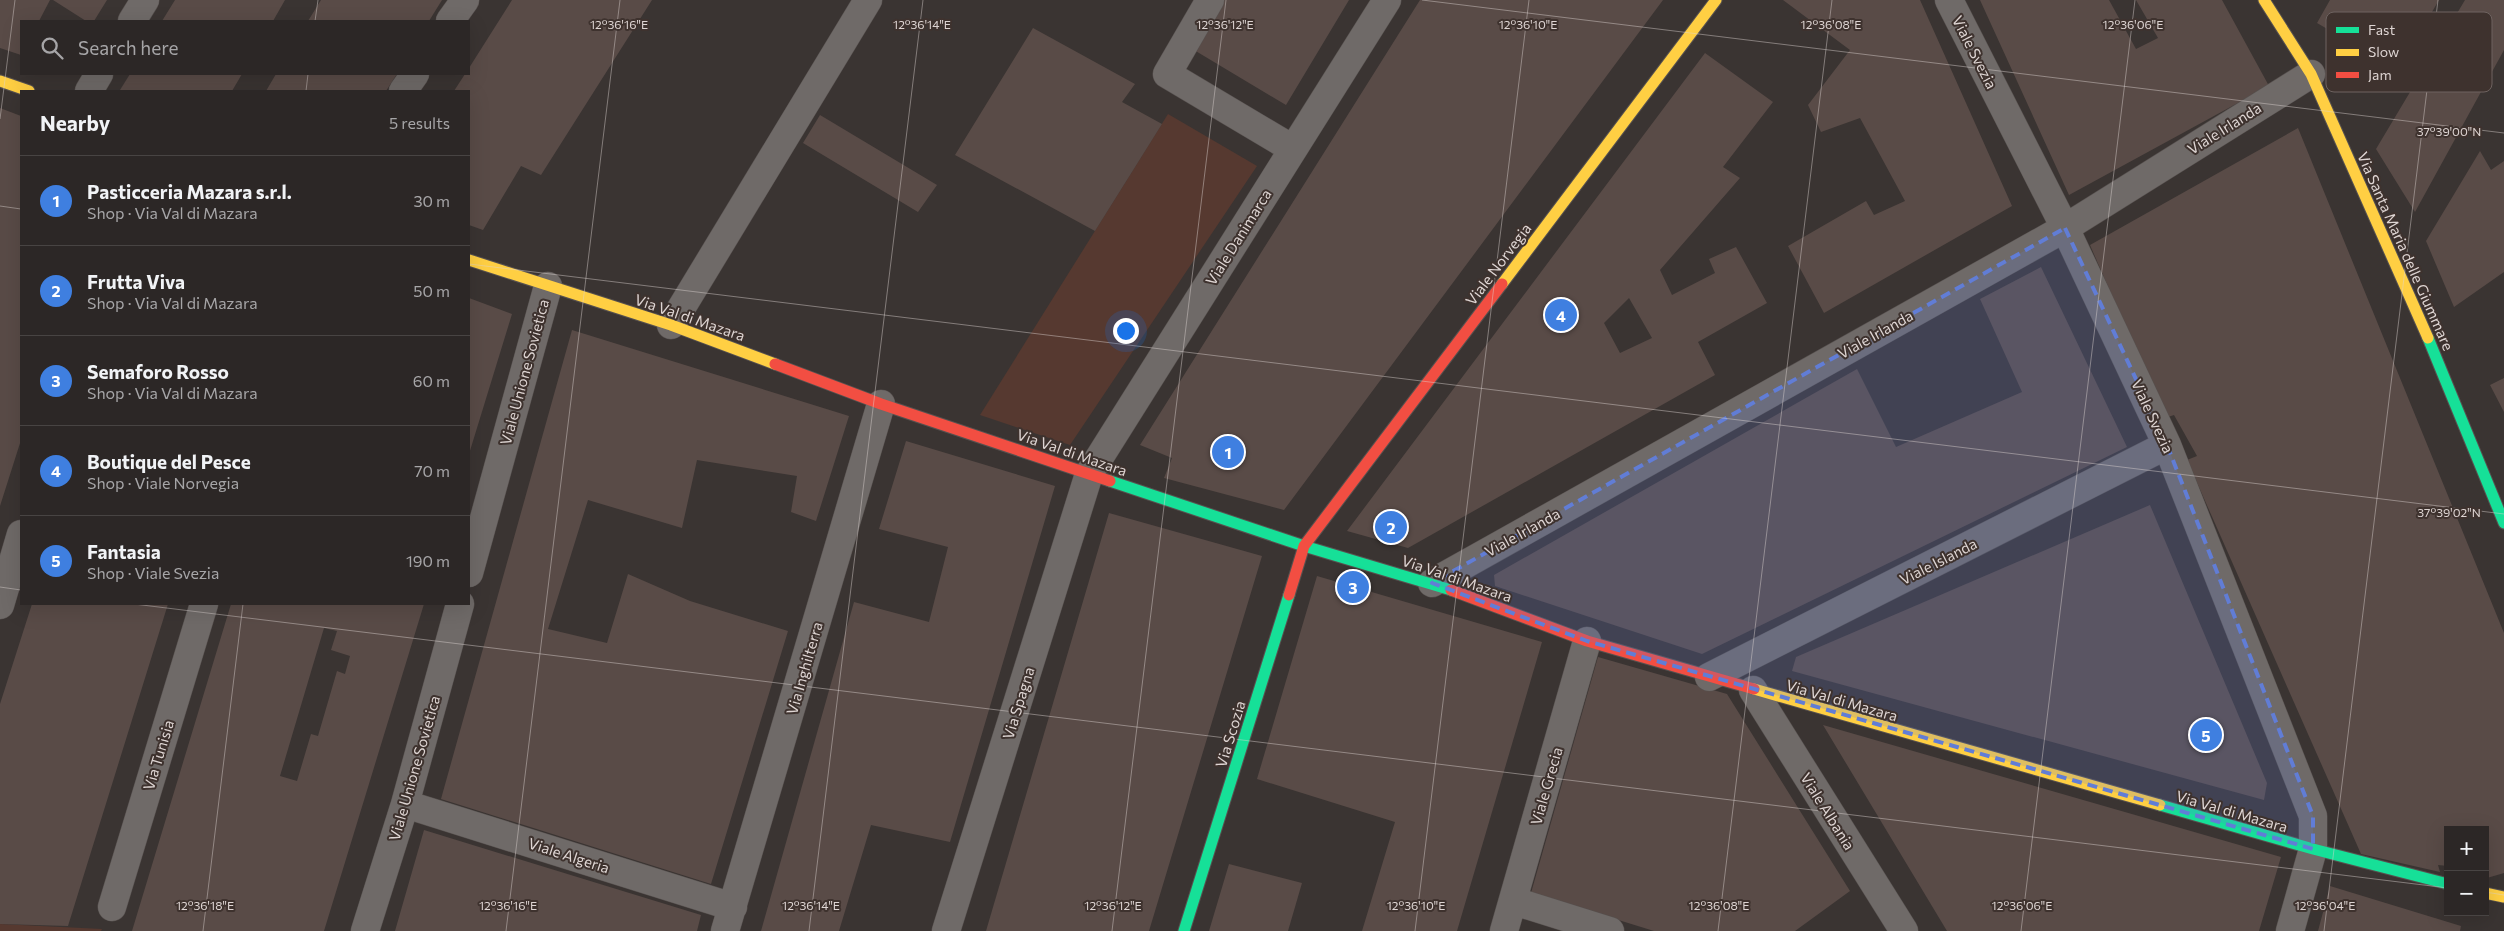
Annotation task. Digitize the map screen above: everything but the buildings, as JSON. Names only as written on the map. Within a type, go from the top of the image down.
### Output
[{"type":"street","points":[[133,20],[145,0]]},
{"type":"street","points":[[451,20],[464,0]]},
{"type":"street","points":[[671,325],[868,0]]},
{"type":"street","points":[[1210,0],[1167,74],[1293,149]]},
{"type":"street","name":"Viale Danimarca","points":[[1089,474],[1387,0]]},
{"type":"street","name":"Viale Norvegia","points":[[1304,546],[1716,0]]},
{"type":"street","name":"Viale Svezia","points":[[1948,0],[2065,228],[2167,445],[2313,816],[2313,849],[2290,931]]},
{"type":"street","name":"Via Santa Maria delle Giummare","points":[[2264,0],[2311,74],[2444,373],[2504,523]]},
{"type":"street","name":"Viale Irlanda","points":[[1432,583],[2065,228],[2311,74]]},
{"type":"street","points":[[90,90],[98,75]]},
{"type":"street","points":[[404,90],[414,75]]},
{"type":"street","points":[[0,81],[26,90]]},
{"type":"street","name":"Via Val di Mazara","points":[[470,260],[671,325],[881,404],[1089,474],[1304,546],[1432,583],[1587,641],[2313,849],[2444,883]]},
{"type":"street","name":"Viale Unione Sovietica","points":[[470,570],[548,286]]},
{"type":"street","name":"Via Inghilterra","points":[[729,919],[881,404]]},
{"type":"street","name":"Viale Islanda","points":[[1709,677],[2167,445]]},
{"type":"street","name":"Via Spagna","points":[[946,931],[1089,474]]},
{"type":"street","points":[[0,605],[20,537]]},
{"type":"street","name":"Via Scozia","points":[[1184,931],[1304,546]]},
{"type":"street","name":"Via Tunisia","points":[[112,907],[204,605]]},
{"type":"street","name":"Viale Unione Sovietica","points":[[365,931],[405,804],[460,605]]},
{"type":"street","name":"Viale Grecia","points":[[1504,931],[1587,641]]},
{"type":"street","name":"Viale Albania","points":[[1753,690],[1904,931]]},
{"type":"street","name":"Viale Algeria","points":[[405,804],[729,919]]},
{"type":"street","points":[[2489,894],[2504,897]]},
{"type":"street","points":[[1514,901],[1610,931]]},
{"type":"highlighted area","points":[[2065,228],[2167,445],[2313,816],[2313,849],[1587,641],[1432,583]]},
{"type":"shaded area","points":[[1168,114],[1257,166],[1070,445],[980,415]]},
{"type":"shaded area","points":[[0,924],[102,929],[101,931],[0,931]]},
{"type":"traffic: fast","points":[[2428,338],[2504,523]]},
{"type":"traffic: fast","points":[[1110,481],[1304,546],[1451,590]]},
{"type":"traffic: fast","points":[[1184,931],[1289,595]]},
{"type":"traffic: fast","points":[[2160,805],[2313,849],[2444,883]]},
{"type":"traffic: slow","points":[[1502,284],[1716,0]]},
{"type":"traffic: slow","points":[[2264,0],[2311,74],[2428,338]]},
{"type":"traffic: slow","points":[[0,81],[26,90]]},
{"type":"traffic: slow","points":[[470,260],[671,325],[775,364]]},
{"type":"traffic: slow","points":[[1754,689],[2160,805]]},
{"type":"traffic: slow","points":[[2489,894],[2504,897]]},
{"type":"traffic: jam","points":[[1289,595],[1304,546],[1502,284]]},
{"type":"traffic: jam","points":[[775,364],[881,404],[1110,481]]},
{"type":"traffic: jam","points":[[1451,590],[1587,641],[1754,689]]},
{"type":"place","name":"Boutique del Pesce","points":[[1561,315]]},
{"type":"place","name":"Pasticceria Mazara s.r.l.","points":[[1228,452]]},
{"type":"place","name":"Frutta Viva","points":[[1391,527]]},
{"type":"place","name":"Semaforo Rosso","points":[[1353,587]]},
{"type":"place","name":"Fantasia","points":[[2206,735]]}]
